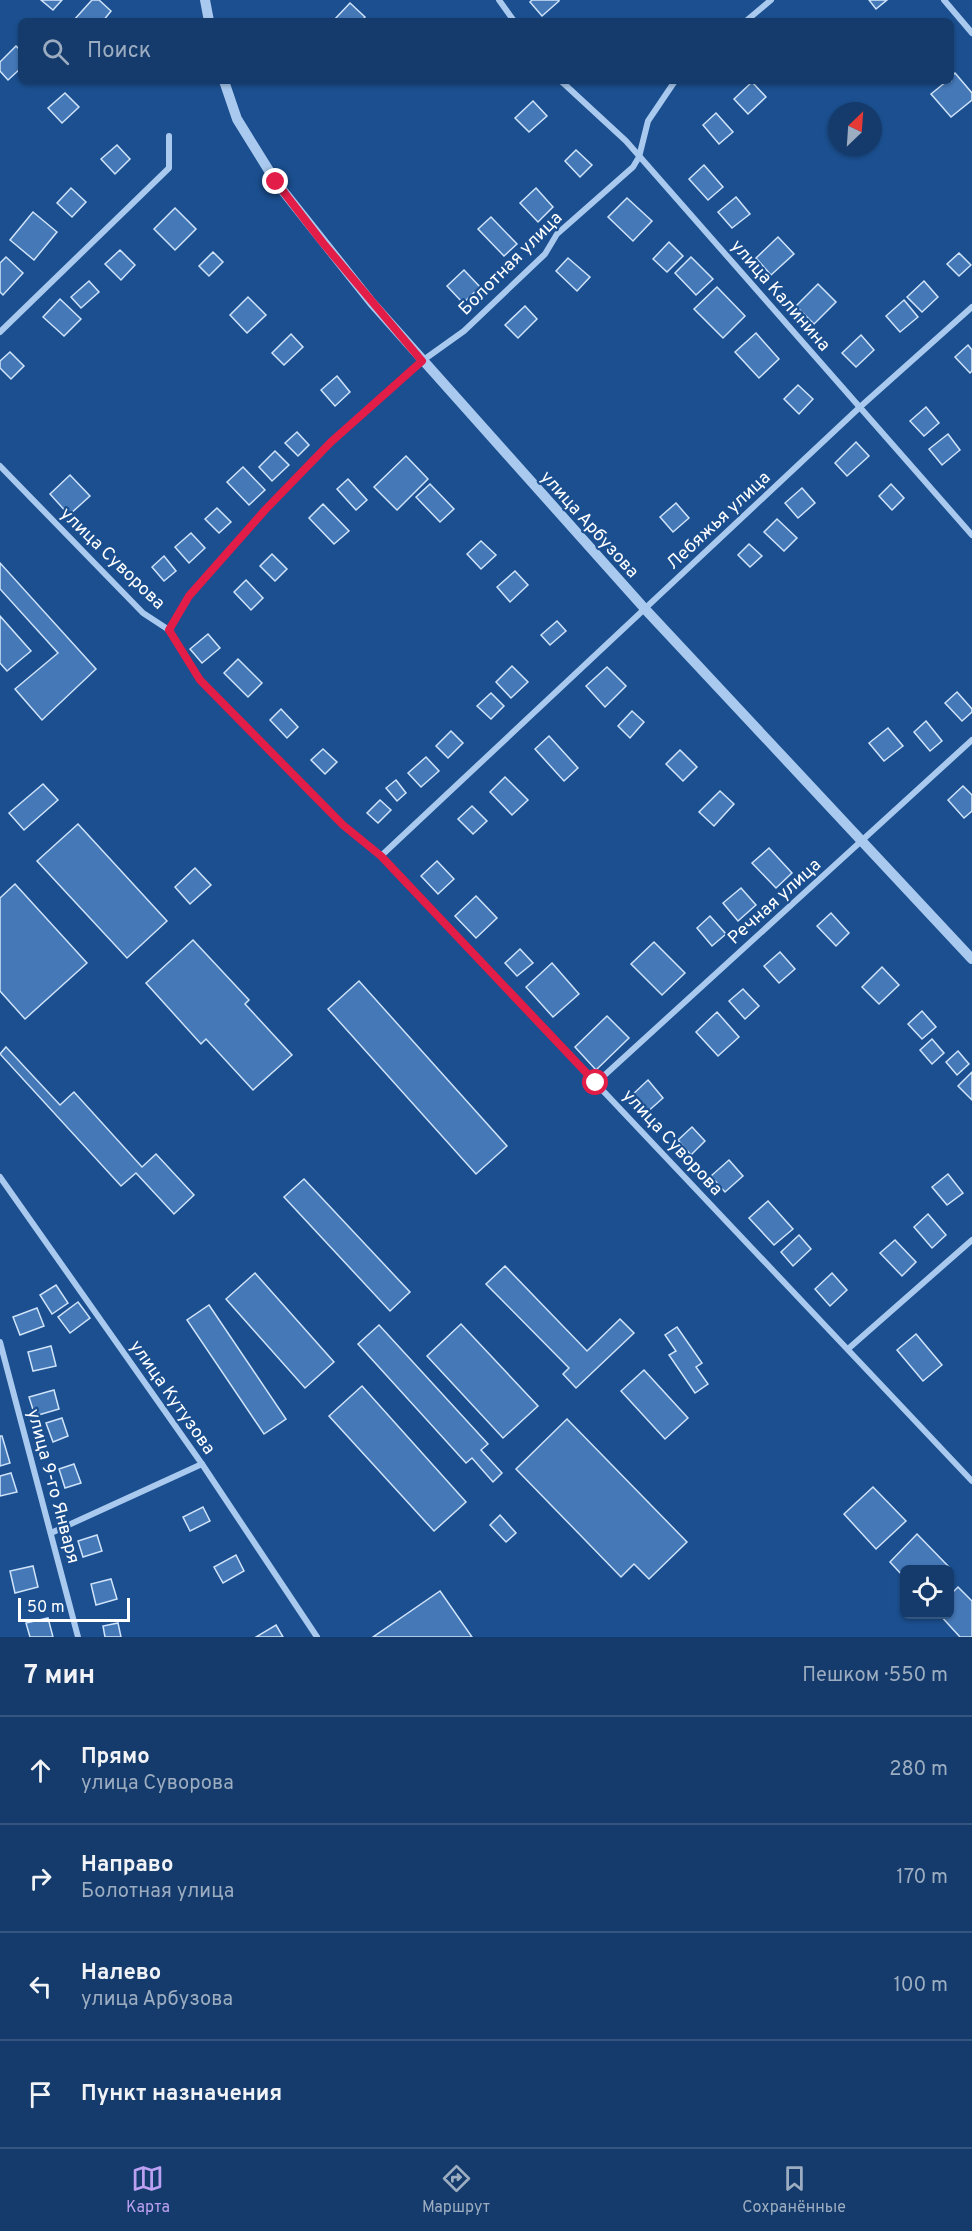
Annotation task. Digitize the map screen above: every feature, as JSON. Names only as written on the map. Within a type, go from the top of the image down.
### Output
[{"type":"street","points":[[205,0],[208,18]]},
{"type":"street","points":[[499,0],[512,18]]},
{"type":"street","points":[[750,18],[771,0]]},
{"type":"street","points":[[944,0],[972,33]]},
{"type":"street","name":"улица Арбузова","points":[[226,84],[237,118],[276,182],[330,252],[422,361],[645,609],[972,959]]},
{"type":"street","name":"улица Калинина","points":[[564,84],[626,141],[972,535]]},
{"type":"street","name":"Болотная улица","points":[[169,630],[189,596],[265,510],[331,442],[422,361],[464,331],[545,255],[557,234],[633,167],[639,157],[648,121],[673,84]]},
{"type":"street","points":[[0,332],[169,168],[169,136]]},
{"type":"street","name":"Лебяжья улица","points":[[381,856],[860,407],[972,307]]},
{"type":"street","name":"улица Суворова","points":[[0,466],[143,612],[169,630],[200,680],[343,825],[381,856],[972,1481]]},
{"type":"street","name":"Речная улица","points":[[596,1083],[972,740]]},
{"type":"street","name":"улица Кутузова","points":[[0,1178],[202,1464],[317,1637]]},
{"type":"street","points":[[848,1349],[972,1240]]},
{"type":"street","name":"улица 9-го Января","points":[[0,1342],[78,1637]]},
{"type":"street","points":[[51,1533],[202,1464]]},
{"type":"building","points":[[41,0],[62,0],[53,10]]},
{"type":"building","points":[[92,0],[99,0],[111,11],[105,18],[76,18]]},
{"type":"building","points":[[532,0],[559,1],[542,16],[530,2]]},
{"type":"building","points":[[869,0],[887,0],[876,9]]},
{"type":"building","points":[[350,3],[365,17],[364,18],[336,18]]},
{"type":"building","points":[[16,46],[18,48],[18,71],[8,80],[0,71],[0,62]]},
{"type":"building","points":[[954,74],[972,93],[972,100],[951,117],[931,94],[943,84],[954,84]]},
{"type":"building","points":[[750,84],[754,84],[766,97],[748,114],[734,99]]},
{"type":"building","points":[[65,93],[79,107],[62,123],[48,108]]},
{"type":"building","points":[[533,101],[547,116],[529,132],[515,118]]},
{"type":"building","points":[[716,113],[733,132],[719,144],[703,125]]},
{"type":"building","points":[[117,145],[130,159],[115,174],[101,159]]},
{"type":"building","points":[[576,150],[592,165],[580,177],[565,161]]},
{"type":"building","points":[[704,165],[723,187],[708,200],[689,179]]},
{"type":"building","points":[[71,188],[86,202],[72,217],[57,203]]},
{"type":"building","points":[[536,188],[553,207],[538,222],[520,203]]},
{"type":"building","points":[[736,197],[750,214],[732,228],[718,212]]},
{"type":"building","points":[[627,198],[652,221],[633,241],[608,217]]},
{"type":"building","points":[[175,208],[196,229],[175,250],[154,229]]},
{"type":"building","points":[[33,212],[57,232],[34,260],[10,240]]},
{"type":"building","points":[[491,217],[517,244],[504,256],[478,229]]},
{"type":"building","points":[[778,237],[794,254],[771,275],[756,258]]},
{"type":"building","points":[[669,242],[683,256],[667,272],[653,259]]},
{"type":"building","points":[[120,250],[135,265],[121,280],[105,264]]},
{"type":"building","points":[[213,252],[223,262],[209,276],[199,266]]},
{"type":"building","points":[[959,253],[971,265],[959,276],[947,264]]},
{"type":"building","points":[[6,257],[23,273],[3,295],[0,292],[0,263]]},
{"type":"building","points":[[691,257],[713,279],[696,295],[675,273]]},
{"type":"building","points":[[568,258],[590,277],[577,291],[556,271]]},
{"type":"building","points":[[464,270],[480,287],[463,303],[447,286]]},
{"type":"building","points":[[89,281],[99,292],[81,308],[71,297]]},
{"type":"building","points":[[924,281],[938,297],[922,312],[907,297]]},
{"type":"building","points":[[818,284],[836,302],[814,324],[796,306]]},
{"type":"building","points":[[717,287],[745,316],[723,338],[694,309]]},
{"type":"building","points":[[248,297],[266,315],[247,333],[230,315]]},
{"type":"building","points":[[60,299],[81,319],[64,336],[43,317]]},
{"type":"building","points":[[904,300],[918,317],[900,332],[886,316]]},
{"type":"building","points":[[525,306],[537,319],[518,338],[505,325]]},
{"type":"building","points":[[756,333],[779,359],[759,378],[735,352]]},
{"type":"building","points":[[291,334],[303,347],[284,365],[272,353]]},
{"type":"building","points":[[861,335],[874,350],[856,367],[842,353]]},
{"type":"building","points":[[968,345],[972,350],[972,371],[970,373],[955,357]]},
{"type":"building","points":[[10,352],[24,366],[11,379],[0,368],[0,361]]},
{"type":"building","points":[[337,376],[350,392],[335,406],[321,390]]},
{"type":"building","points":[[798,385],[813,399],[799,414],[784,399]]},
{"type":"building","points":[[926,407],[939,423],[924,436],[910,421]]},
{"type":"building","points":[[297,432],[309,445],[298,456],[285,443]]},
{"type":"building","points":[[948,434],[960,450],[942,465],[929,449]]},
{"type":"building","points":[[856,442],[869,456],[847,476],[835,463]]},
{"type":"building","points":[[275,451],[289,465],[272,481],[259,467]]},
{"type":"building","points":[[406,456],[428,479],[397,510],[374,487]]},
{"type":"building","points":[[243,467],[265,490],[249,505],[227,482]]},
{"type":"building","points":[[70,475],[90,496],[69,515],[50,494]]},
{"type":"building","points":[[348,479],[367,500],[356,510],[337,489]]},
{"type":"building","points":[[430,484],[454,509],[440,522],[416,497]]},
{"type":"building","points":[[891,484],[904,498],[892,510],[879,496]]},
{"type":"building","points":[[802,488],[815,503],[798,518],[785,503]]},
{"type":"building","points":[[676,503],[689,518],[673,532],[660,517]]},
{"type":"building","points":[[323,504],[349,531],[334,544],[309,518]]},
{"type":"building","points":[[217,508],[231,522],[219,533],[205,519]]},
{"type":"building","points":[[777,519],[797,538],[784,551],[764,532]]},
{"type":"building","points":[[191,533],[205,548],[189,563],[175,547]]},
{"type":"building","points":[[481,541],[496,555],[481,569],[467,554]]},
{"type":"building","points":[[749,544],[762,556],[750,567],[738,555]]},
{"type":"building","points":[[272,554],[287,569],[275,581],[260,566]]},
{"type":"building","points":[[164,556],[176,571],[164,581],[152,567]]},
{"type":"building","points":[[0,563],[96,669],[42,720],[15,689],[58,653],[0,589]]},
{"type":"building","points":[[515,571],[528,585],[510,602],[497,587]]},
{"type":"building","points":[[246,580],[263,598],[251,610],[234,592]]},
{"type":"building","points":[[0,616],[31,651],[7,671],[0,663]]},
{"type":"building","points":[[557,621],[566,631],[550,645],[541,635]]},
{"type":"building","points":[[208,634],[220,648],[202,663],[190,649]]},
{"type":"building","points":[[238,659],[262,683],[248,697],[224,673]]},
{"type":"building","points":[[512,666],[528,682],[511,698],[496,682]]},
{"type":"building","points":[[607,667],[626,686],[605,707],[586,686]]},
{"type":"building","points":[[957,692],[972,709],[972,712],[962,721],[945,703]]},
{"type":"building","points":[[491,693],[504,706],[491,719],[477,706]]},
{"type":"building","points":[[281,709],[298,727],[287,738],[270,720]]},
{"type":"building","points":[[632,711],[644,722],[630,738],[618,726]]},
{"type":"building","points":[[926,721],[942,741],[930,751],[914,732]]},
{"type":"building","points":[[888,728],[903,746],[884,761],[869,743]]},
{"type":"building","points":[[451,731],[463,743],[448,758],[436,746]]},
{"type":"building","points":[[549,736],[578,768],[564,781],[535,749]]},
{"type":"building","points":[[323,749],[337,762],[325,774],[311,760]]},
{"type":"building","points":[[680,750],[697,767],[683,781],[666,764]]},
{"type":"building","points":[[426,757],[439,771],[421,787],[408,773]]},
{"type":"building","points":[[505,777],[528,800],[512,815],[490,792]]},
{"type":"building","points":[[396,780],[406,793],[397,801],[386,788]]},
{"type":"building","points":[[43,784],[58,800],[24,830],[9,813]]},
{"type":"building","points":[[963,786],[972,795],[972,811],[964,818],[948,800]]},
{"type":"building","points":[[720,791],[734,804],[714,826],[699,812]]},
{"type":"building","points":[[380,800],[391,810],[378,823],[367,813]]},
{"type":"building","points":[[472,806],[487,821],[473,834],[458,819]]},
{"type":"building","points":[[78,824],[167,921],[127,958],[37,861]]},
{"type":"building","points":[[769,848],[792,873],[776,888],[752,863]]},
{"type":"building","points":[[437,861],[454,879],[438,894],[421,876]]},
{"type":"building","points":[[195,868],[211,885],[190,904],[175,887]]},
{"type":"building","points":[[15,884],[87,963],[25,1019],[0,991],[0,898]]},
{"type":"building","points":[[741,888],[756,905],[738,921],[723,903]]},
{"type":"building","points":[[476,896],[497,918],[476,938],[455,916]]},
{"type":"building","points":[[831,913],[849,933],[836,946],[817,926]]},
{"type":"building","points":[[710,916],[726,934],[712,946],[697,928]]},
{"type":"building","points":[[193,940],[249,1000],[245,1004],[292,1055],[253,1090],[206,1039],[201,1044],[146,983]]},
{"type":"building","points":[[654,942],[685,973],[662,995],[631,964]]},
{"type":"building","points":[[520,949],[533,963],[517,976],[505,963]]},
{"type":"building","points":[[780,952],[795,969],[779,983],[764,966]]},
{"type":"building","points":[[552,963],[579,994],[553,1017],[526,987]]},
{"type":"building","points":[[882,967],[899,985],[879,1004],[862,987]]},
{"type":"building","points":[[359,981],[507,1146],[476,1174],[328,1009]]},
{"type":"building","points":[[743,989],[759,1006],[745,1019],[729,1001]]},
{"type":"building","points":[[922,1011],[936,1027],[922,1039],[908,1024]]},
{"type":"building","points":[[717,1012],[739,1037],[718,1056],[696,1032]]},
{"type":"building","points":[[607,1016],[629,1038],[596,1070],[575,1047]]},
{"type":"building","points":[[932,1039],[944,1053],[932,1064],[920,1050]]},
{"type":"building","points":[[6,1047],[60,1105],[74,1092],[142,1167],[156,1154],[194,1195],[174,1214],[136,1173],[121,1186],[0,1054]]},
{"type":"building","points":[[958,1051],[969,1064],[957,1075],[946,1062]]},
{"type":"building","points":[[972,1072],[972,1100],[958,1086]]},
{"type":"building","points":[[648,1080],[663,1098],[645,1114],[630,1097]]},
{"type":"building","points":[[692,1127],[705,1141],[691,1155],[678,1140]]},
{"type":"building","points":[[729,1160],[743,1176],[725,1192],[711,1176]]},
{"type":"building","points":[[948,1174],[963,1193],[947,1205],[932,1187]]},
{"type":"building","points":[[304,1179],[410,1292],[390,1311],[284,1197]]},
{"type":"building","points":[[768,1201],[793,1229],[774,1245],[749,1218]]},
{"type":"building","points":[[928,1214],[946,1235],[932,1248],[914,1227]]},
{"type":"building","points":[[799,1235],[811,1249],[793,1266],[781,1252]]},
{"type":"building","points":[[895,1240],[916,1262],[902,1276],[880,1253]]},
{"type":"building","points":[[505,1266],[587,1351],[620,1319],[634,1333],[576,1388],[563,1374],[569,1368],[486,1284]]},
{"type":"building","points":[[255,1273],[334,1362],[305,1388],[226,1299]]},
{"type":"building","points":[[832,1273],[847,1290],[830,1306],[815,1289]]},
{"type":"building","points":[[56,1285],[68,1303],[52,1314],[40,1295]]},
{"type":"building","points":[[78,1302],[90,1318],[70,1333],[58,1317]]},
{"type":"building","points":[[209,1305],[286,1419],[264,1434],[187,1320]]},
{"type":"building","points":[[37,1308],[44,1326],[20,1335],[13,1317]]},
{"type":"building","points":[[461,1324],[538,1406],[503,1438],[427,1356]]},
{"type":"building","points":[[379,1325],[488,1444],[481,1450],[502,1473],[493,1482],[472,1458],[466,1463],[358,1344]]},
{"type":"building","points":[[677,1327],[702,1363],[696,1367],[708,1384],[695,1393],[669,1355],[676,1351],[665,1335]]},
{"type":"building","points":[[916,1334],[942,1365],[923,1381],[897,1350]]},
{"type":"building","points":[[51,1346],[56,1366],[33,1371],[28,1352]]},
{"type":"building","points":[[644,1370],[688,1418],[665,1439],[621,1391]]},
{"type":"building","points":[[362,1386],[466,1502],[434,1531],[329,1416]]},
{"type":"building","points":[[54,1390],[59,1409],[35,1416],[29,1397]]},
{"type":"building","points":[[62,1418],[68,1436],[53,1442],[46,1423]]},
{"type":"building","points":[[567,1419],[687,1542],[649,1579],[634,1564],[621,1577],[516,1469]]},
{"type":"building","points":[[0,1436],[2,1436],[10,1463],[0,1466]]},
{"type":"building","points":[[74,1464],[81,1483],[65,1488],[59,1469]]},
{"type":"building","points":[[11,1473],[17,1492],[0,1496],[0,1476]]},
{"type":"building","points":[[873,1487],[906,1521],[876,1549],[844,1514]]},
{"type":"building","points":[[203,1507],[210,1521],[190,1531],[183,1517]]},
{"type":"building","points":[[500,1515],[516,1533],[506,1542],[490,1525]]},
{"type":"building","points":[[917,1534],[947,1565],[900,1565],[900,1573],[890,1562]]},
{"type":"building","points":[[97,1535],[102,1551],[83,1557],[78,1541]]},
{"type":"building","points":[[236,1555],[244,1571],[223,1583],[214,1567]]},
{"type":"building","points":[[33,1566],[38,1587],[15,1593],[10,1571]]},
{"type":"building","points":[[111,1579],[117,1599],[96,1605],[91,1584]]},
{"type":"building","points":[[958,1587],[972,1601],[972,1637],[960,1637],[944,1619],[954,1619],[954,1591]]},
{"type":"building","points":[[440,1591],[472,1637],[373,1637]]},
{"type":"building","points":[[48,1618],[53,1637],[30,1637],[26,1623]]},
{"type":"building","points":[[118,1623],[121,1637],[105,1637],[103,1626]]},
{"type":"building","points":[[276,1625],[283,1637],[256,1637]]},
{"type":"route","points":[[276,182],[323,243],[422,361],[331,442],[265,510],[189,596],[169,630],[200,680],[343,825],[381,856],[596,1083]]}]
